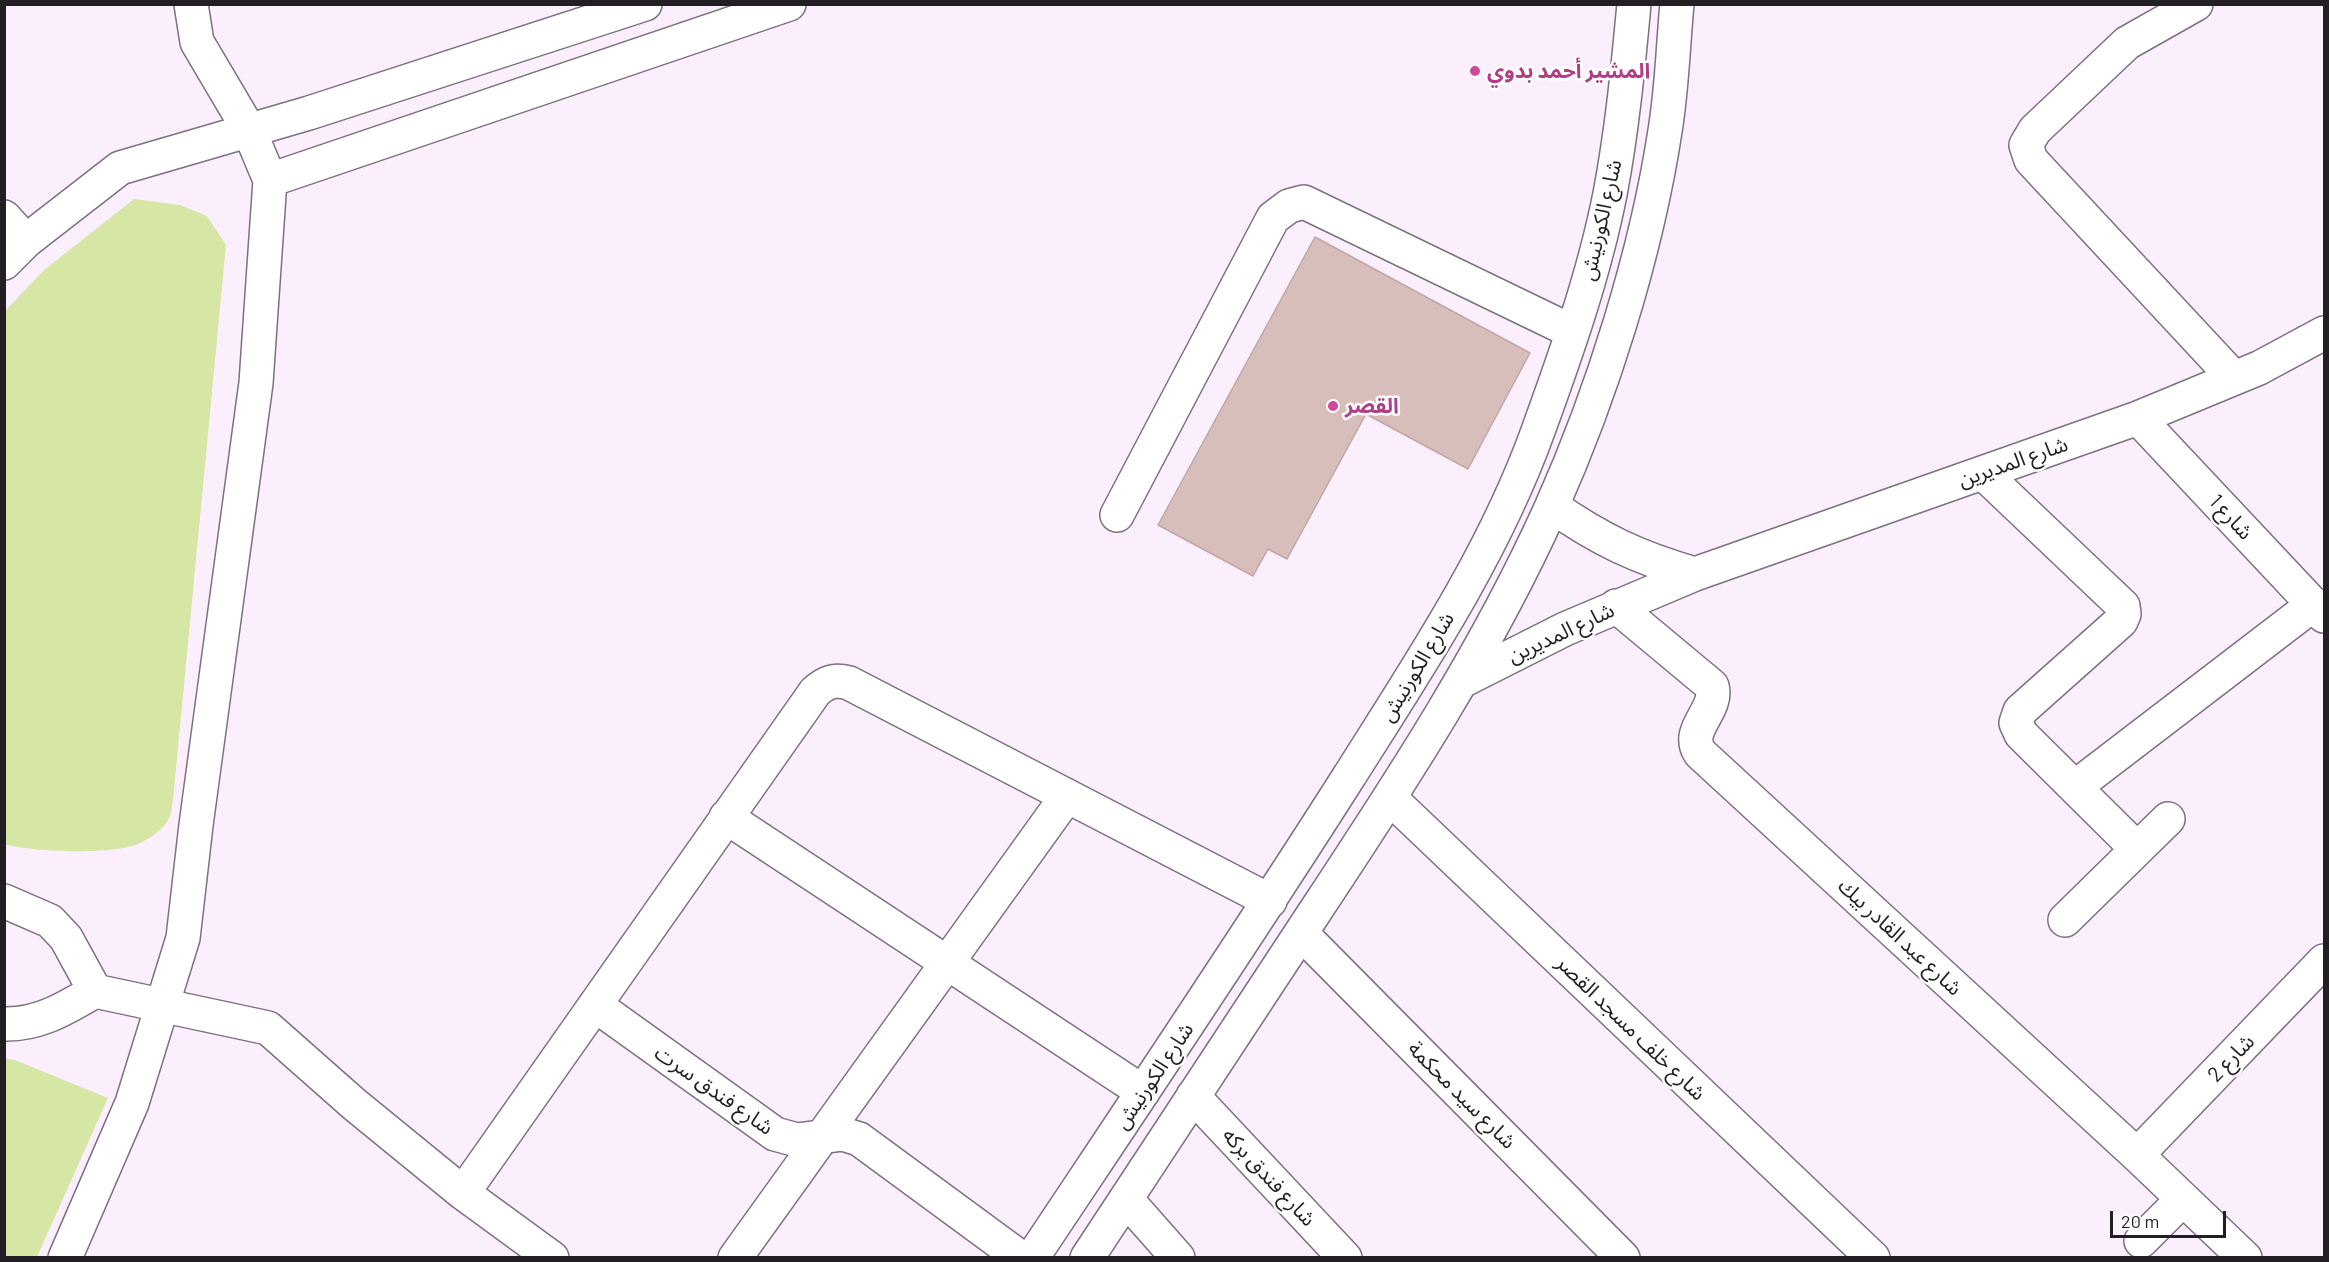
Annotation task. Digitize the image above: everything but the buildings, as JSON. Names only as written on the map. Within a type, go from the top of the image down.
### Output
[{"type":"street","points":[[65,1257],[132,1103],[183,938],[254,394],[270,180],[249,130],[197,42],[191,4]]},
{"type":"street","points":[[270,180],[789,4]]},
{"type":"street","name":"شارع الكورنيش","points":[[1032,1257],[1270,901],[1425,656],[1467,584],[1504,510],[1537,434],[1590,276],[1609,196],[1623,114],[1634,4]]},
{"type":"street","name":"شارع الكورنيش","points":[[1087,1257],[1390,798],[1462,681],[1510,595],[1552,506],[1608,359],[1631,284],[1666,130],[1677,4]]},
{"type":"street","points":[[2196,4],[2127,43],[2035,130],[2026,145],[2031,160],[2234,378]]},
{"type":"street","points":[[12,240],[120,168],[309,113],[645,5],[651,50]]},
{"type":"street","points":[[1117,515],[1273,218],[1289,206],[1304,202],[1571,331]]},
{"type":"street","name":"شارع المديرين","points":[[1462,681],[1617,606],[1695,574],[2138,418],[2259,368],[2325,333]]},
{"type":"street","name":"شارع 1","points":[[2138,418],[2319,610]]},
{"type":"street","points":[[1983,473],[2123,606],[2124,614],[2116,627],[2016,716],[2017,729],[2021,734],[2137,849]]},
{"type":"street","points":[[1552,506],[1582,527],[1618,547],[1655,562],[1695,574]]},
{"type":"street","name":"شارع عبد القادر بيك","points":[[1617,606],[1712,686],[1713,700],[1695,734],[1694,740],[1700,753],[2245,1257]]},
{"type":"street","points":[[2075,787],[2319,610]]},
{"type":"street","points":[[463,1193],[726,817],[815,692],[825,683],[838,680],[849,683],[1270,901]]},
{"type":"street","points":[[735,1257],[1067,796]]},
{"type":"street","name":"شارع خلف مسجد القصر","points":[[1390,798],[1873,1257]]},
{"type":"street","points":[[726,817],[1143,1092]]},
{"type":"street","points":[[2065,920],[2168,819]]},
{"type":"street","points":[[4,901],[50,921],[66,938],[95,992]]},
{"type":"street","name":"شارع سيد محكمة","points":[[1301,933],[1623,1257]]},
{"type":"street","name":"شارع 2","points":[[2137,1155],[2325,961]]},
{"type":"street","points":[[4,1024],[20,1024],[51,1016],[95,992],[268,1028],[354,1104],[463,1193],[552,1257]]},
{"type":"street","name":"شارع فندق سرت","points":[[595,1005],[775,1134],[797,1140],[843,1134],[859,1139],[1022,1257]]},
{"type":"street","name":"شارع فندق بركه","points":[[1193,1096],[1345,1257]]},
{"type":"street","points":[[1126,1199],[1178,1257]]},
{"type":"street","points":[[2141,1241],[2183,1199]]},
{"type":"green space","points":[[134,199],[180,205],[207,216],[226,245],[172,808],[168,820],[158,832],[138,844],[126,847],[110,850],[71,851],[16,847],[4,844],[5,311],[44,270]]},
{"type":"green space","points":[[4,1058],[15,1060],[108,1098],[37,1257],[5,1257]]},
{"type":"place","name":"المشير أحمد بدوي","points":[[1475,71]]},
{"type":"place","name":"القصر","points":[[1333,406]]}]
